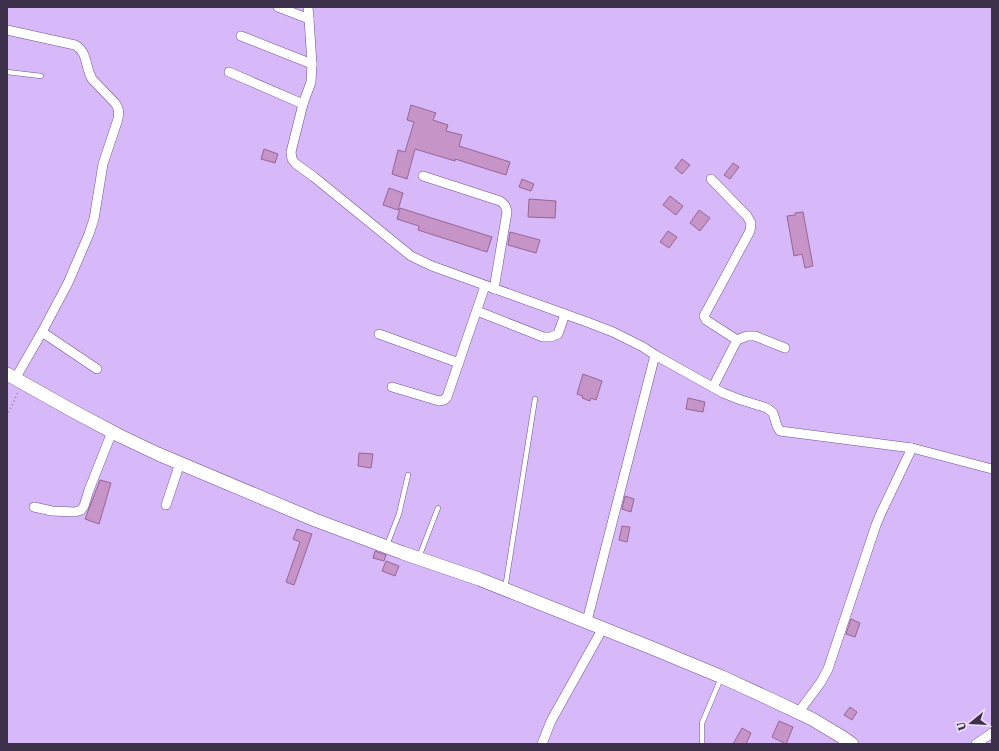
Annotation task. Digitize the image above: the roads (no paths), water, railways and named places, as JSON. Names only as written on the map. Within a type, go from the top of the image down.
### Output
[{"type":"main road","points":[[15,379],[112,432],[158,454],[315,520],[478,579],[587,621],[722,677],[812,719],[852,744]]},
{"type":"street","points":[[278,7],[309,18]]},
{"type":"street","points":[[308,7],[312,64],[310,82],[291,152],[292,159],[296,164],[415,258],[490,288],[612,332],[643,347],[713,388],[730,396],[767,408],[773,413],[780,431],[912,448],[992,469]]},
{"type":"street","points":[[7,30],[79,47],[84,53],[89,74],[92,79],[115,103],[119,112],[103,164],[92,227],[68,283],[15,379]]},
{"type":"street","points":[[241,36],[312,64]]},
{"type":"street","points":[[229,72],[303,104]]},
{"type":"street","points":[[392,387],[439,401],[447,398],[477,311],[490,288],[507,212],[506,207],[500,201],[423,176]]},
{"type":"street","points":[[710,179],[747,216],[751,223],[750,231],[704,316],[706,320],[736,340]]},
{"type":"street","points":[[477,311],[543,337],[551,337],[558,334],[565,314]]},
{"type":"street","points":[[42,332],[97,369]]},
{"type":"street","points":[[379,334],[459,363]]},
{"type":"street","points":[[713,388],[736,340],[747,336],[755,336],[785,348]]},
{"type":"street","points":[[587,621],[655,355]]},
{"type":"street","points":[[34,507],[52,511],[75,512],[81,510],[84,506],[112,432]]},
{"type":"street","points":[[798,713],[821,682],[828,669],[876,525],[912,448]]},
{"type":"street","points":[[166,505],[180,463]]},
{"type":"street","points":[[542,744],[551,721],[603,628]]},
{"type":"street","points":[[976,744],[992,733]]},
{"type":"lane","points":[[7,72],[41,76]]},
{"type":"lane","points":[[505,590],[535,399]]},
{"type":"lane","points":[[387,547],[399,514],[408,475]]},
{"type":"lane","points":[[418,558],[438,508]]},
{"type":"lane","points":[[702,744],[702,723],[722,677]]}]
